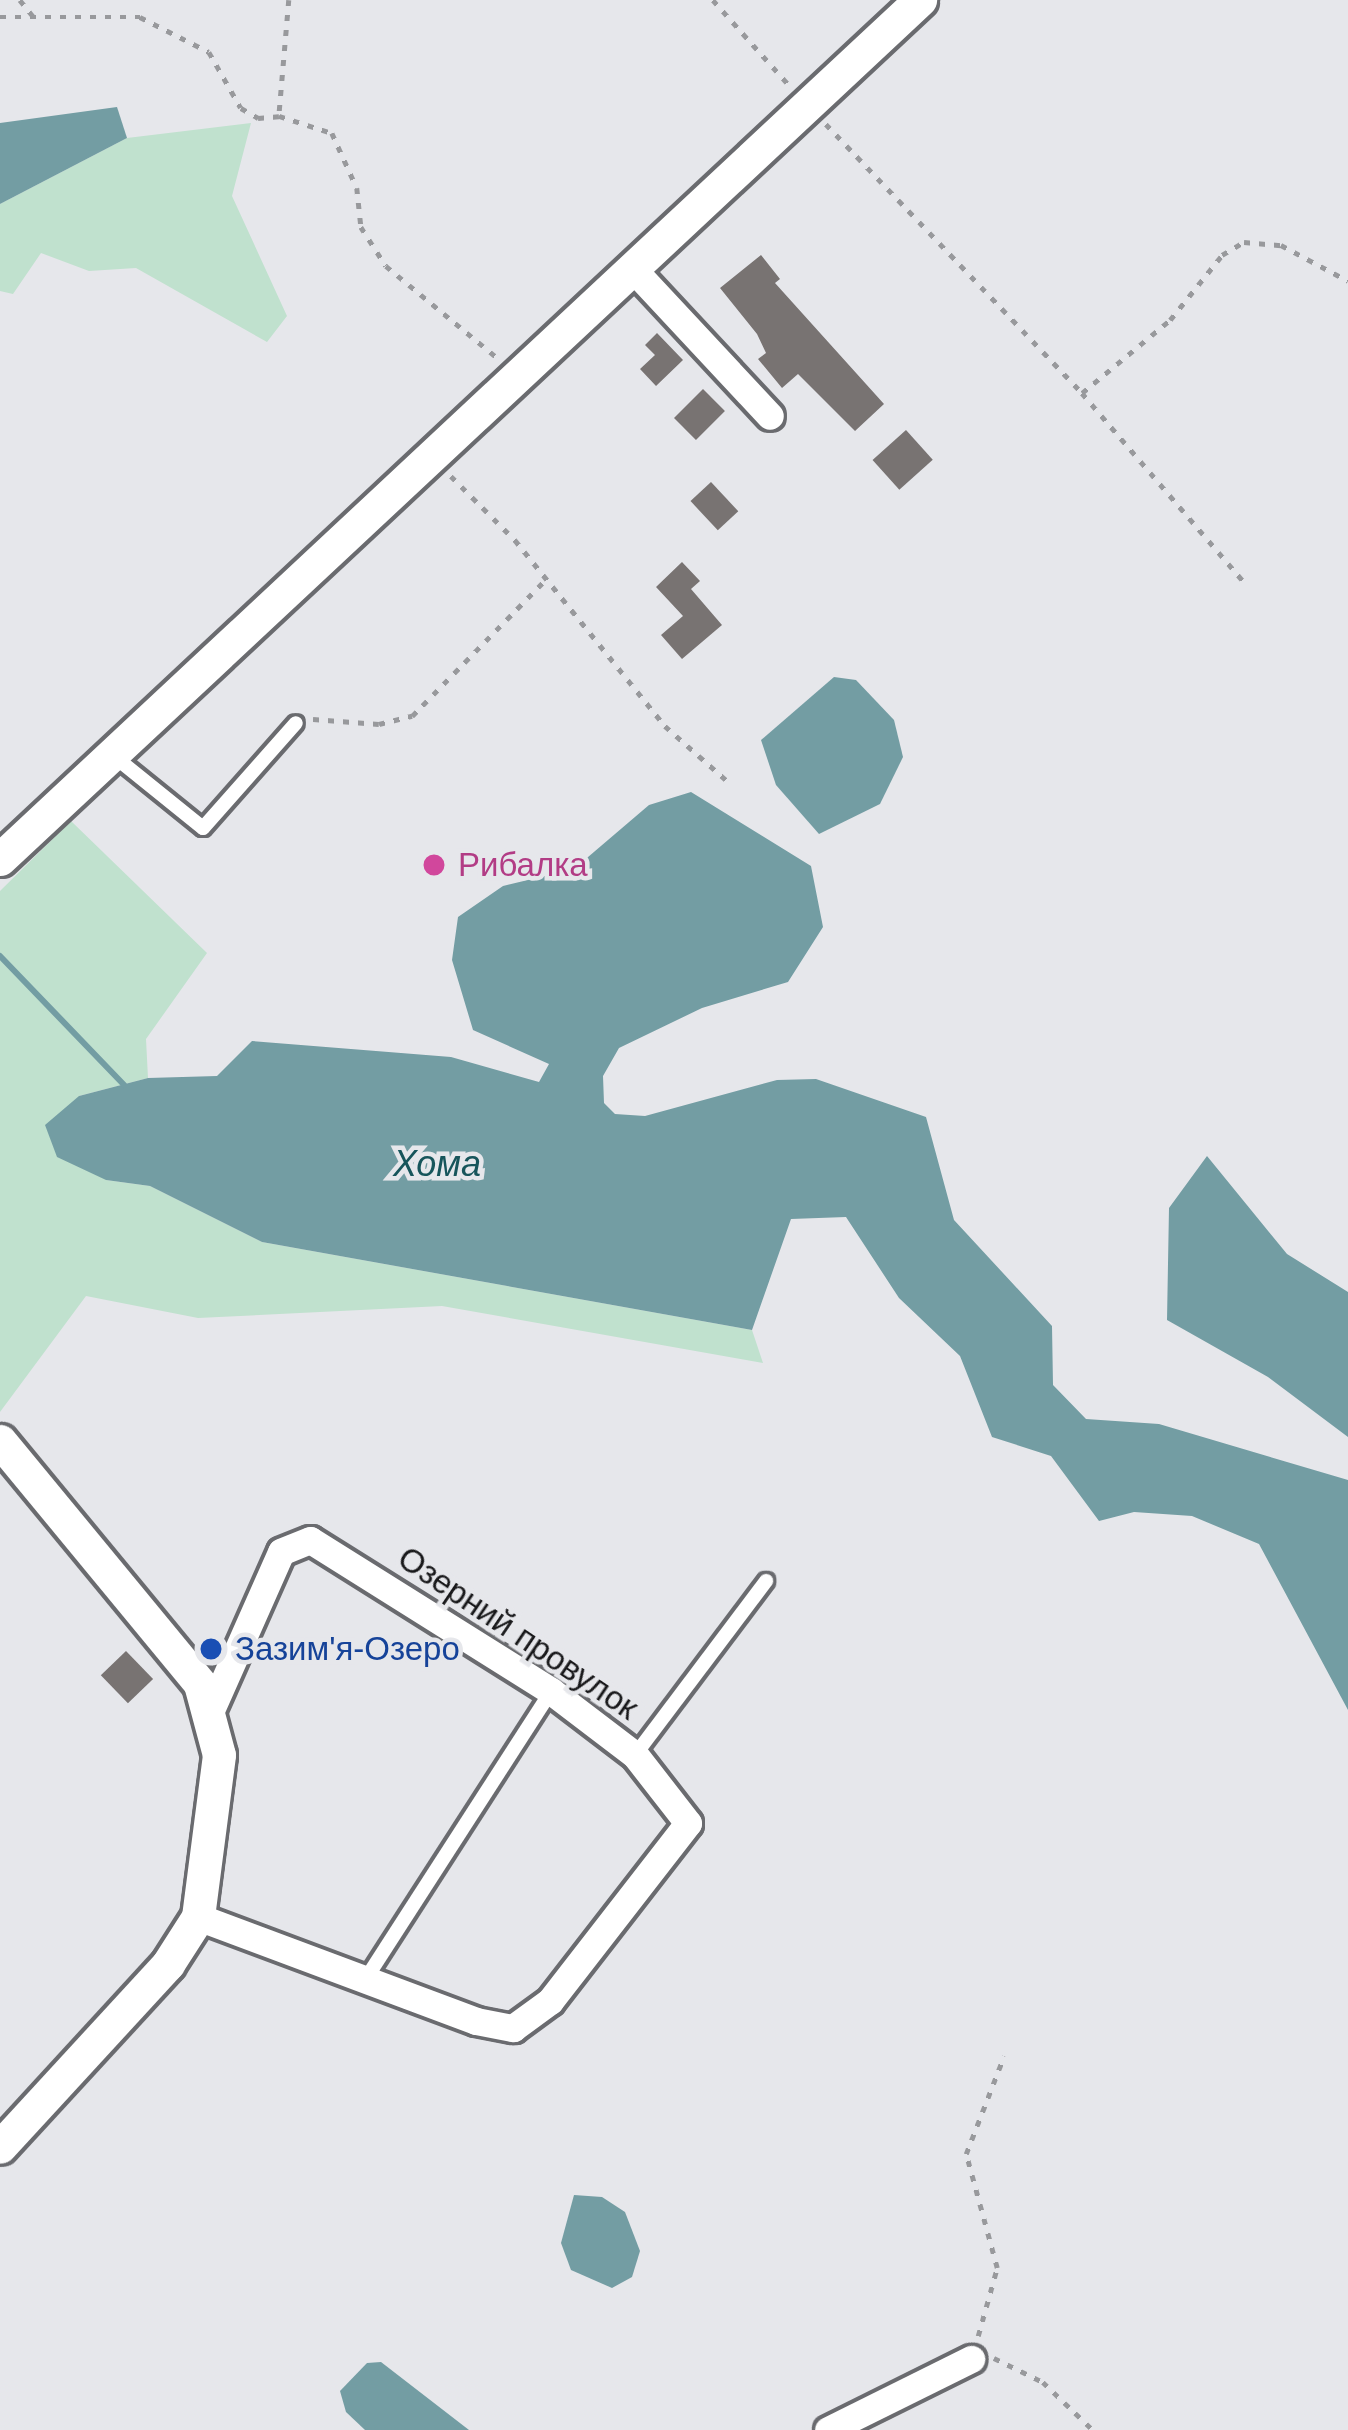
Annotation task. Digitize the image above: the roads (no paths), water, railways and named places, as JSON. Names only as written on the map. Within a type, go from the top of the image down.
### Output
[{"type":"street","points":[[0,860],[435,459],[920,0]]},
{"type":"street","points":[[632,268],[770,416]]},
{"type":"street","points":[[0,1441],[212,1708],[216,1798],[198,1917],[168,1964],[0,2147]]},
{"type":"street","name":"Озерний провулок","points":[[198,1917],[502,2030],[525,2023],[688,1823],[635,1755],[551,1691],[299,1540],[281,1552],[212,1708]]},
{"type":"street","points":[[828,2430],[971,2359]]},
{"type":"lane","points":[[115,757],[203,829],[296,723]]},
{"type":"lane","points":[[635,1755],[766,1581]]},
{"type":"lane","points":[[367,1977],[551,1691]]},
{"type":"water","points":[[117,107],[127,138],[0,204],[0,123]]},
{"type":"water","points":[[834,677],[856,680],[894,720],[903,757],[880,804],[819,834],[776,785],[761,740]]},
{"type":"water","name":"Хома","points":[[691,792],[811,866],[823,927],[788,982],[702,1008],[619,1048],[603,1076],[604,1103],[615,1114],[645,1116],[777,1080],[816,1079],[926,1117],[954,1220],[1052,1326],[1053,1385],[1086,1419],[1159,1424],[1348,1480],[1348,1710],[1259,1544],[1192,1516],[1134,1512],[1099,1521],[1051,1456],[992,1437],[960,1356],[899,1298],[846,1217],[791,1219],[752,1330],[262,1242],[150,1186],[106,1180],[57,1157],[45,1125],[79,1096],[148,1078],[217,1076],[252,1041],[451,1057],[539,1082],[549,1064],[473,1030],[452,960],[458,917],[503,886],[574,869],[649,805]]},
{"type":"water","points":[[1207,1156],[1287,1254],[1348,1292],[1348,1437],[1268,1377],[1167,1320],[1169,1208]]},
{"type":"water","points":[[574,2195],[602,2197],[625,2212],[640,2251],[632,2277],[612,2288],[571,2270],[561,2243]]},
{"type":"water","points":[[381,2362],[469,2430],[365,2430],[346,2412],[340,2391],[367,2363]]},
{"type":"waterway","points":[[0,956],[124,1085]]},
{"type":"place","name":"Рибалка","points":[[434,865]]},
{"type":"place","name":"Зазим'я-Озеро","points":[[211,1649]]}]
